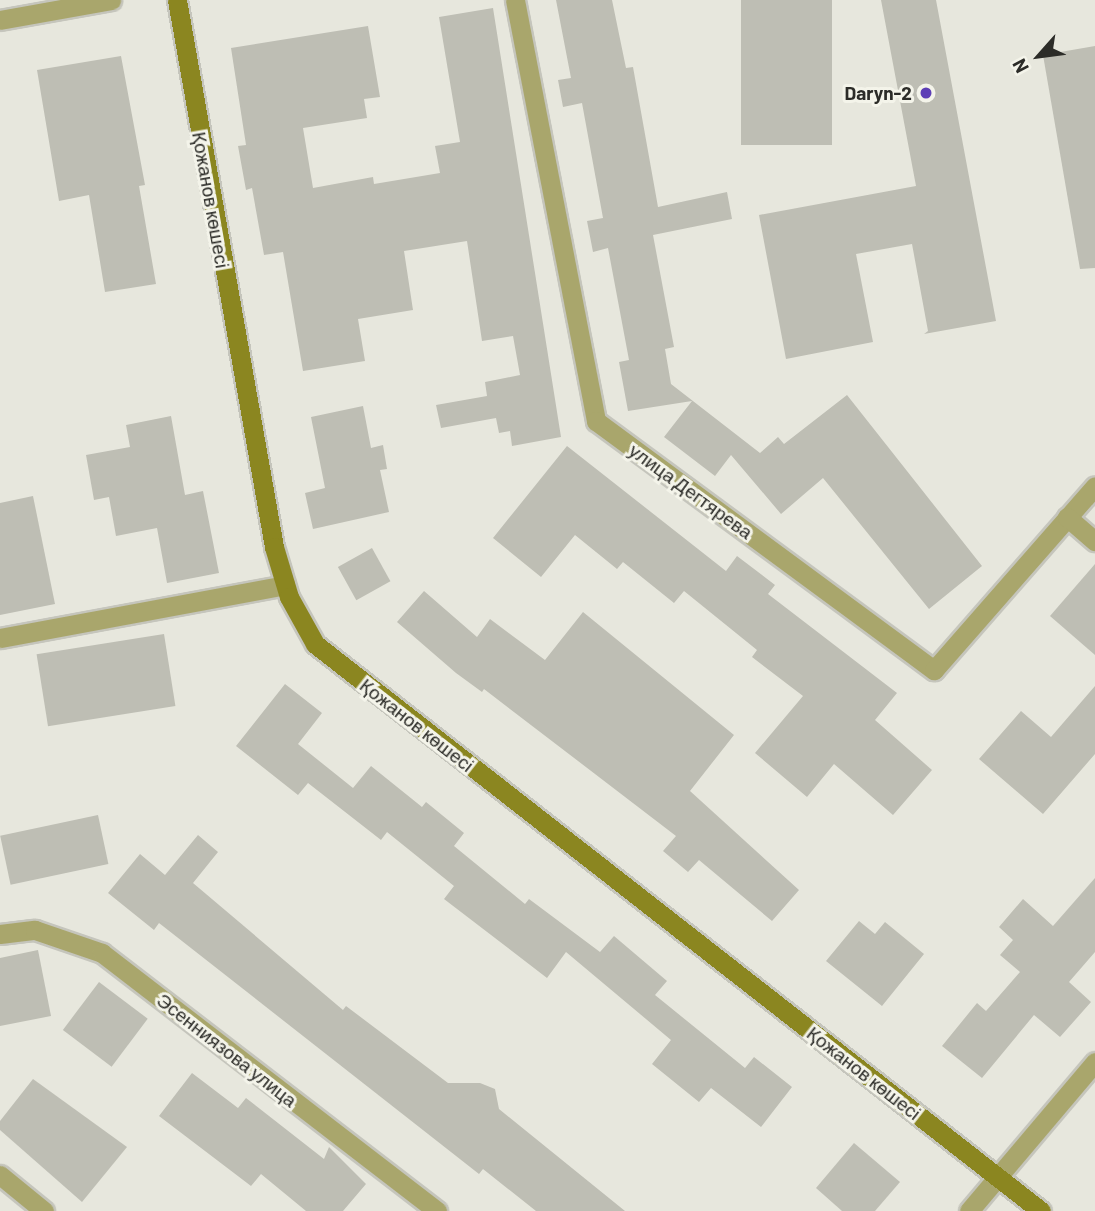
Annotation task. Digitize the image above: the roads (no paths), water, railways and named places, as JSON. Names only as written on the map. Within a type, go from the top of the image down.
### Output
[{"type":"main road","name":"Қожанов көшесі","points":[[177,0],[253,447],[285,585],[315,644],[1041,1211]]},
{"type":"street","points":[[0,20],[111,0]]},
{"type":"street","name":"улица Дегтярева","points":[[515,0],[596,421],[934,670],[1095,486]]},
{"type":"street","points":[[1068,517],[1095,541]]},
{"type":"street","points":[[0,638],[285,585]]},
{"type":"street","name":"Эсенниязова улица","points":[[0,934],[35,930],[102,953],[437,1211]]},
{"type":"street","points":[[969,1211],[1095,1062]]},
{"type":"street","points":[[0,1175],[44,1211]]},
{"type":"place","name":"Daryn-2","points":[[926,93]]}]
